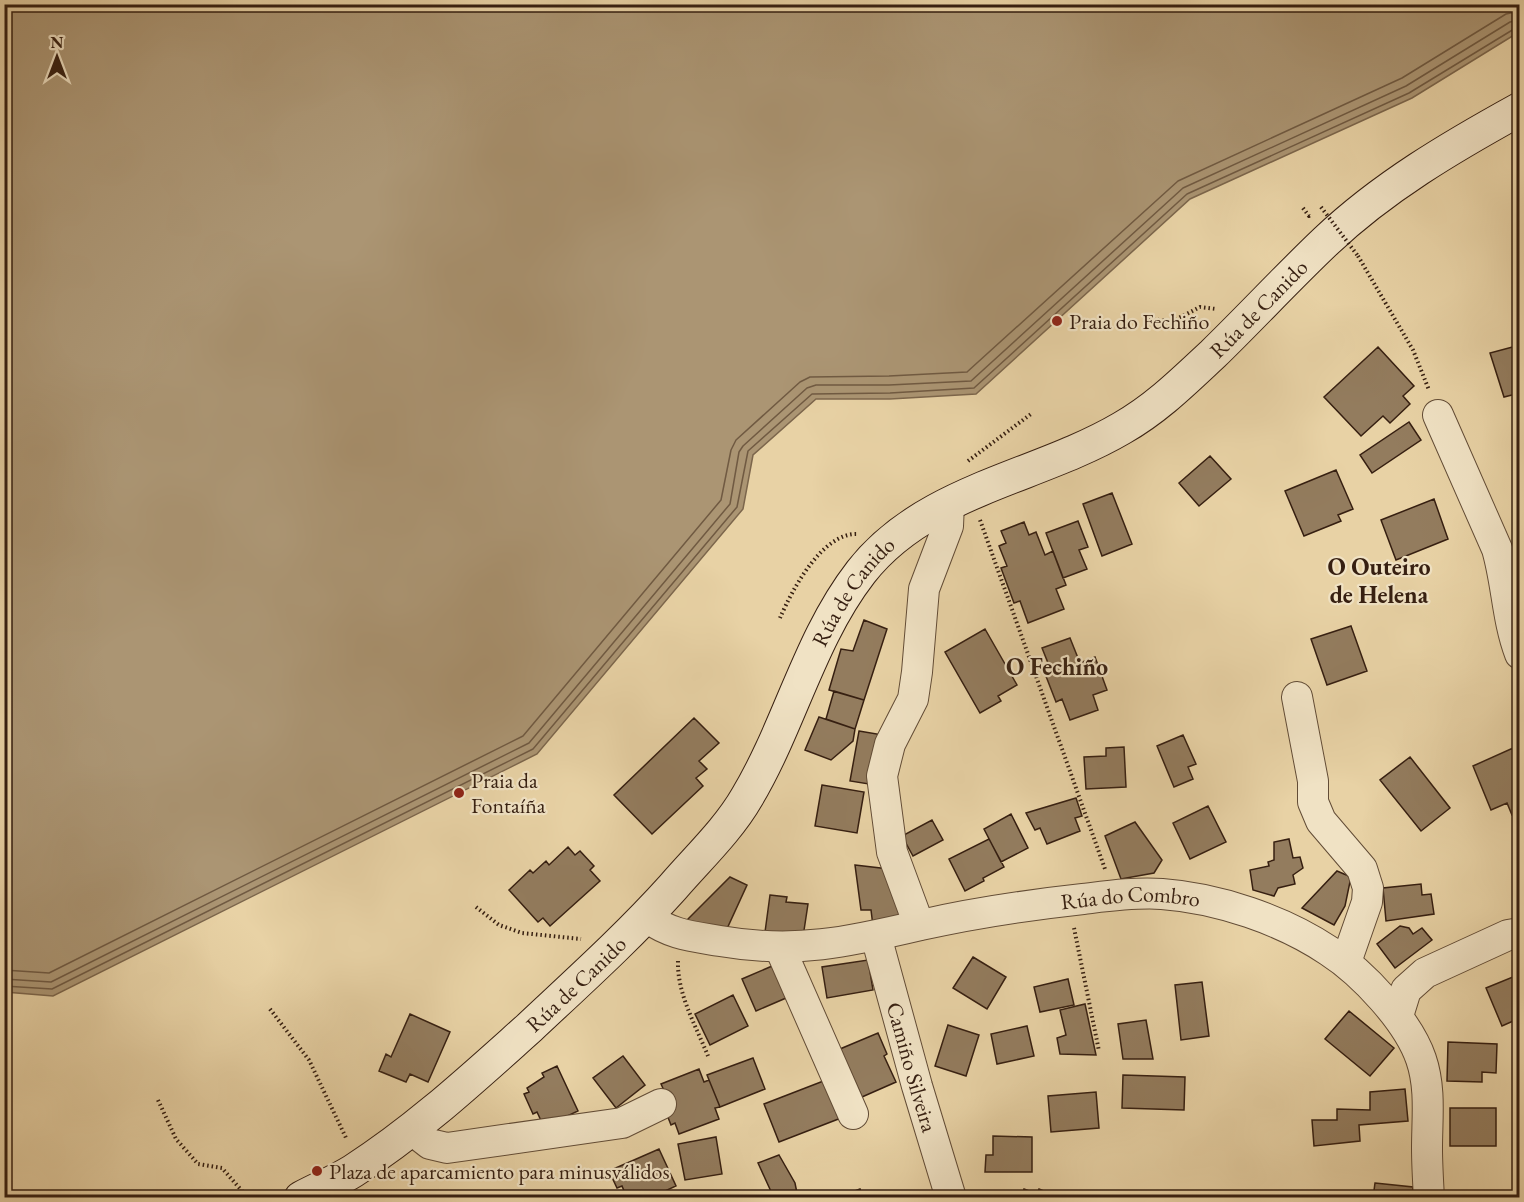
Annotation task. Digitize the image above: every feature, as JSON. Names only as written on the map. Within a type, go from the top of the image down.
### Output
[{"type":"main road","name":"Rúa de Canido","points":[[301,1197],[350,1173],[412,1130],[530,1027],[646,917],[720,834],[746,800],[767,760],[828,624],[861,572],[896,536],[949,503],[1085,448],[1152,409],[1180,386],[1328,239],[1386,190],[1520,109]]},
{"type":"street","points":[[1438,415],[1497,549],[1504,571],[1513,636],[1520,654]]},
{"type":"street","points":[[920,925],[892,852],[882,776],[890,744],[913,699],[918,672],[924,589],[948,526],[949,503]]},
{"type":"street","points":[[1297,697],[1313,781],[1313,802],[1321,821],[1362,869],[1368,888],[1367,902],[1346,962]]},
{"type":"street","name":"Rúa do Combro","points":[[646,917],[663,929],[687,936],[780,948],[816,946],[876,936],[1023,905],[1160,894],[1195,898],[1230,907],[1294,929],[1346,962],[1398,1016],[1421,1058],[1427,1087],[1426,1152],[1429,1197]]},
{"type":"street","points":[[1398,1016],[1406,990],[1425,973],[1508,935],[1520,933]]},
{"type":"street","name":"Camiño Silveira","points":[[876,936],[917,1086],[951,1197]]},
{"type":"street","points":[[780,948],[853,1114]]},
{"type":"street","points":[[412,1130],[430,1144],[447,1148],[622,1123],[661,1104]]},
{"type":"path","points":[[1321,207],[1359,256],[1413,350],[1438,415]]},
{"type":"path","points":[[1149,319],[1173,321],[1200,307],[1220,310]]},
{"type":"path","points":[[964,463],[1031,414]]},
{"type":"path","points":[[980,520],[1106,872]]},
{"type":"path","points":[[780,618],[792,590],[803,574],[830,545],[846,534],[867,535]]},
{"type":"path","points":[[476,907],[499,925],[522,933],[588,939]]},
{"type":"path","points":[[1073,925],[1099,1051]]},
{"type":"path","points":[[679,955],[678,975],[682,993],[708,1056]]},
{"type":"path","points":[[270,1009],[309,1060],[350,1146]]},
{"type":"path","points":[[158,1101],[176,1139],[198,1164],[222,1168],[242,1191],[228,1197]]},
{"type":"water","points":[[1519,4],[1519,32],[1412,98],[1190,199],[976,394],[890,399],[816,399],[753,455],[743,509],[537,754],[53,996],[5,992],[5,5]]},
{"type":"building","points":[[1520,345],[1520,393],[1504,397],[1490,353]]},
{"type":"building","points":[[1378,347],[1414,386],[1403,396],[1410,404],[1390,423],[1383,416],[1361,436],[1324,397]]},
{"type":"building","points":[[1409,422],[1421,440],[1372,473],[1360,455]]},
{"type":"building","points":[[1210,456],[1231,479],[1199,506],[1179,483]]},
{"type":"building","points":[[1336,470],[1353,509],[1338,515],[1341,521],[1304,536],[1285,491]]},
{"type":"building","points":[[1112,493],[1132,544],[1102,556],[1083,504]]},
{"type":"building","points":[[1434,499],[1448,539],[1396,560],[1381,520]]},
{"type":"building","points":[[1078,521],[1088,547],[1079,550],[1087,569],[1063,578],[1046,533]]},
{"type":"building","points":[[1024,522],[1029,535],[1036,532],[1045,555],[1053,551],[1066,585],[1056,589],[1064,609],[1028,623],[1020,601],[1014,603],[1001,568],[1007,566],[999,546],[1006,543],[1001,531]]},
{"type":"building","points":[[864,620],[887,629],[864,700],[829,690],[841,649],[853,651]]},
{"type":"building","points":[[1351,626],[1367,671],[1327,685],[1311,639]]},
{"type":"building","points":[[985,629],[1017,685],[998,696],[1001,701],[980,713],[945,652]]},
{"type":"building","points":[[1070,638],[1080,663],[1095,657],[1107,690],[1093,695],[1098,710],[1070,720],[1062,699],[1056,702],[1044,671],[1050,668],[1042,648]]},
{"type":"building","points":[[834,691],[864,700],[855,729],[826,719]]},
{"type":"building","points":[[819,717],[855,729],[853,741],[831,760],[805,750]]},
{"type":"building","points":[[694,718],[719,743],[699,761],[707,769],[696,778],[703,786],[652,834],[614,795]]},
{"type":"building","points":[[859,731],[883,735],[875,785],[850,781]]},
{"type":"building","points":[[1183,735],[1196,764],[1188,767],[1193,779],[1174,787],[1157,746]]},
{"type":"building","points":[[1124,747],[1126,787],[1086,789],[1084,757],[1106,756],[1106,748]]},
{"type":"building","points":[[1513,748],[1520,764],[1520,812],[1512,815],[1507,803],[1491,810],[1473,766]]},
{"type":"building","points":[[1410,757],[1450,808],[1421,831],[1380,780]]},
{"type":"building","points":[[822,785],[864,792],[857,833],[815,826]]},
{"type":"building","points":[[1076,798],[1082,816],[1075,818],[1080,831],[1047,844],[1040,828],[1035,830],[1026,813]]},
{"type":"building","points":[[1208,806],[1226,842],[1190,859],[1173,823]]},
{"type":"building","points":[[1011,814],[1028,848],[1001,862],[984,829]]},
{"type":"building","points":[[932,820],[943,840],[913,856],[902,836]]},
{"type":"building","points":[[1135,822],[1162,860],[1154,873],[1121,879],[1105,836]]},
{"type":"building","points":[[989,839],[1004,867],[965,891],[949,859]]},
{"type":"building","points":[[1289,839],[1293,858],[1300,857],[1303,868],[1293,875],[1295,884],[1278,888],[1274,896],[1253,890],[1250,870],[1269,866],[1268,862],[1274,860],[1274,842]]},
{"type":"building","points":[[568,847],[575,855],[580,851],[594,866],[590,870],[600,881],[550,926],[543,918],[538,922],[509,890],[530,870],[533,873],[546,861],[549,865]]},
{"type":"building","points":[[1513,857],[1520,857],[1520,894]]},
{"type":"building","points":[[855,865],[889,869],[905,917],[873,926],[871,910],[861,910]]},
{"type":"building","points":[[1337,871],[1351,877],[1345,906],[1334,925],[1302,908]]},
{"type":"building","points":[[730,877],[747,885],[725,933],[684,923]]},
{"type":"building","points":[[1421,884],[1422,895],[1431,894],[1434,914],[1386,921],[1383,888]]},
{"type":"building","points":[[770,895],[787,897],[786,902],[808,904],[803,937],[765,932]]},
{"type":"building","points":[[1400,926],[1409,928],[1413,934],[1422,928],[1432,940],[1395,968],[1377,944]]},
{"type":"building","points":[[973,957],[1006,977],[987,1009],[953,988]]},
{"type":"building","points":[[868,960],[873,990],[827,998],[822,967]]},
{"type":"building","points":[[779,963],[793,995],[756,1011],[742,979]]},
{"type":"building","points":[[1520,974],[1520,1018],[1502,1026],[1486,988]]},
{"type":"building","points":[[1068,979],[1074,1005],[1040,1012],[1034,987]]},
{"type":"building","points":[[1202,982],[1209,1036],[1181,1040],[1175,985]]},
{"type":"building","points":[[733,995],[748,1026],[710,1045],[695,1014]]},
{"type":"building","points":[[1085,1004],[1096,1055],[1060,1054],[1057,1038],[1066,1035],[1060,1010]]},
{"type":"building","points":[[1349,1011],[1394,1048],[1370,1076],[1325,1039]]},
{"type":"building","points":[[410,1014],[450,1032],[428,1082],[410,1074],[406,1082],[379,1071],[386,1054],[391,1057]]},
{"type":"building","points":[[1146,1020],[1153,1059],[1123,1059],[1118,1024]]},
{"type":"building","points":[[948,1025],[979,1035],[966,1076],[935,1066]]},
{"type":"building","points":[[1027,1026],[1034,1056],[997,1064],[991,1034]]},
{"type":"building","points":[[878,1033],[887,1054],[884,1056],[896,1082],[862,1097],[840,1049]]},
{"type":"building","points":[[1448,1042],[1497,1044],[1496,1073],[1482,1072],[1482,1082],[1447,1081]]},
{"type":"building","points":[[623,1056],[645,1085],[616,1108],[593,1078]]},
{"type":"building","points":[[753,1058],[765,1089],[720,1107],[707,1075]]},
{"type":"building","points":[[557,1066],[578,1111],[544,1127],[537,1112],[533,1114],[524,1094],[529,1092],[527,1088],[544,1077],[542,1073]]},
{"type":"building","points":[[699,1069],[704,1082],[709,1080],[720,1107],[715,1108],[719,1119],[679,1134],[675,1123],[671,1125],[660,1097],[666,1095],[661,1084]]},
{"type":"building","points":[[1123,1075],[1185,1077],[1184,1110],[1122,1108]]},
{"type":"building","points":[[826,1080],[841,1118],[779,1142],[764,1104]]},
{"type":"building","points":[[1405,1089],[1408,1121],[1359,1125],[1360,1141],[1314,1146],[1312,1120],[1337,1120],[1337,1109],[1370,1110],[1370,1092]]},
{"type":"building","points":[[1096,1092],[1099,1128],[1051,1132],[1048,1096]]},
{"type":"building","points":[[1450,1108],[1496,1108],[1496,1146],[1450,1146]]},
{"type":"building","points":[[993,1136],[1032,1137],[1032,1172],[985,1172],[986,1155],[993,1155]]},
{"type":"building","points":[[716,1137],[722,1174],[685,1180],[678,1144]]},
{"type":"building","points":[[659,1149],[676,1186],[650,1198],[627,1198],[622,1186],[617,1188],[609,1171]]},
{"type":"building","points":[[779,1155],[795,1183],[798,1198],[774,1198],[758,1163]]},
{"type":"building","points":[[1375,1183],[1413,1187],[1412,1195],[1415,1195],[1415,1198],[1373,1198]]},
{"type":"building","points":[[860,1189],[863,1198],[836,1198]]},
{"type":"building","points":[[1024,1189],[1037,1194],[1039,1189],[1061,1198],[1021,1198]]},
{"type":"place","name":"Praia do Fechiño","points":[[1057,321]]},
{"type":"place","name":"Praia da Fontaíña","points":[[459,793]]},
{"type":"place","name":"Plaza de aparcamiento para minusválidos","points":[[317,1171]]},
{"type":"district","name":"O Outeiro de Helena","points":[[1379,580]]},
{"type":"district","name":"O Fechiño","points":[[1057,666]]}]
